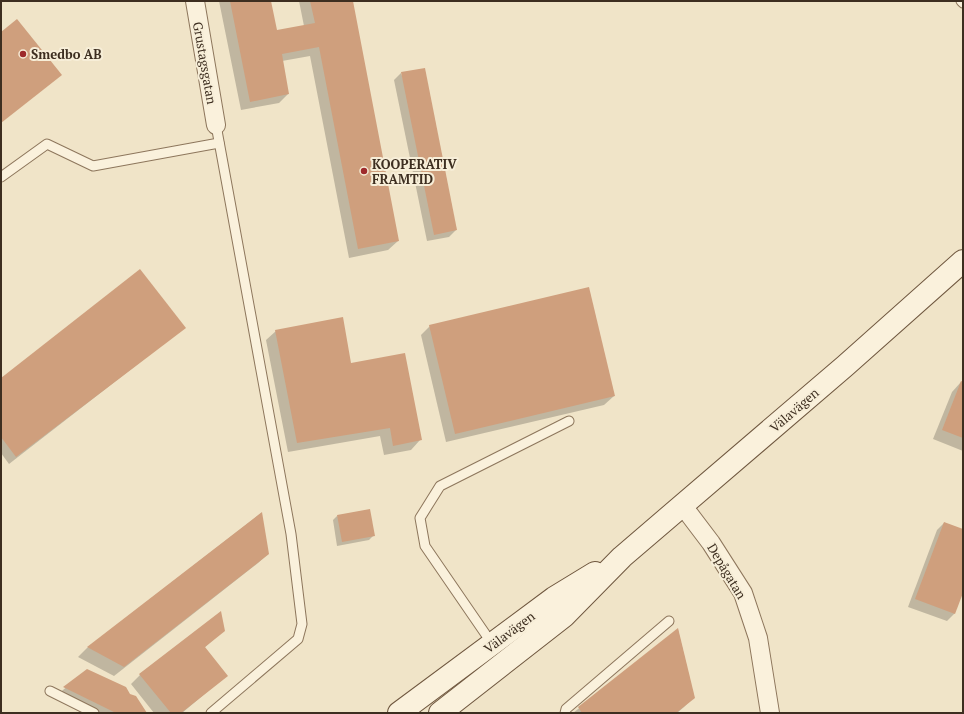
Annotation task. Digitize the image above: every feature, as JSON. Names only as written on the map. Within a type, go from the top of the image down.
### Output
[{"type":"main road","name":"Välavägen","points":[[399,713],[564,616],[622,557],[845,366],[963,261]]},
{"type":"main road","name":"Välavägen","points":[[440,713],[499,653]]},
{"type":"street","name":"Grustagsgatan","points":[[195,1],[216,125]]},
{"type":"street","name":"Depågatan","points":[[683,506],[711,542],[743,593],[758,638],[770,713]]},
{"type":"lane","points":[[211,713],[298,640],[302,624],[291,534],[216,125]]},
{"type":"lane","points":[[1,177],[47,144],[93,166],[219,143]]},
{"type":"lane","points":[[499,653],[425,546],[420,518],[440,486],[569,421]]},
{"type":"lane","points":[[565,713],[566,709],[669,621]]},
{"type":"lane","points":[[50,691],[94,713]]},
{"type":"building","name":"KOOPERATIV FRAMTID","points":[[230,1],[271,1],[277,30],[315,23],[310,1],[353,1],[399,241],[358,249],[319,47],[282,54],[289,94],[250,102]]},
{"type":"building","name":"Smedbo AB","points":[[17,19],[62,75],[1,123],[1,32]]},
{"type":"building","name":"KOOPERATIV FRAMTID","points":[[425,68],[457,230],[434,235],[401,72]]},
{"type":"building","points":[[140,269],[186,328],[16,457],[1,437],[1,378]]},
{"type":"building","points":[[589,287],[615,396],[455,434],[429,325]]},
{"type":"building","points":[[343,317],[351,363],[405,353],[422,440],[393,446],[390,428],[297,443],[275,330]]},
{"type":"building","points":[[961,381],[963,382],[963,438],[942,430]]},
{"type":"building","points":[[370,509],[375,536],[342,542],[337,515]]},
{"type":"building","points":[[262,512],[269,554],[124,667],[87,647]]},
{"type":"building","points":[[944,522],[963,529],[963,593],[955,614],[915,599]]},
{"type":"building","points":[[221,611],[225,631],[205,647],[228,676],[181,713],[171,713],[139,674]]},
{"type":"building","points":[[678,628],[695,698],[676,713],[582,713],[578,707]]},
{"type":"building","points":[[87,669],[126,687],[130,694],[136,696],[147,713],[116,713],[63,687]]},
{"type":"place","name":"Smedbo AB","points":[[23,54]]},
{"type":"place","name":"KOOPERATIV FRAMTID","points":[[364,171]]}]
